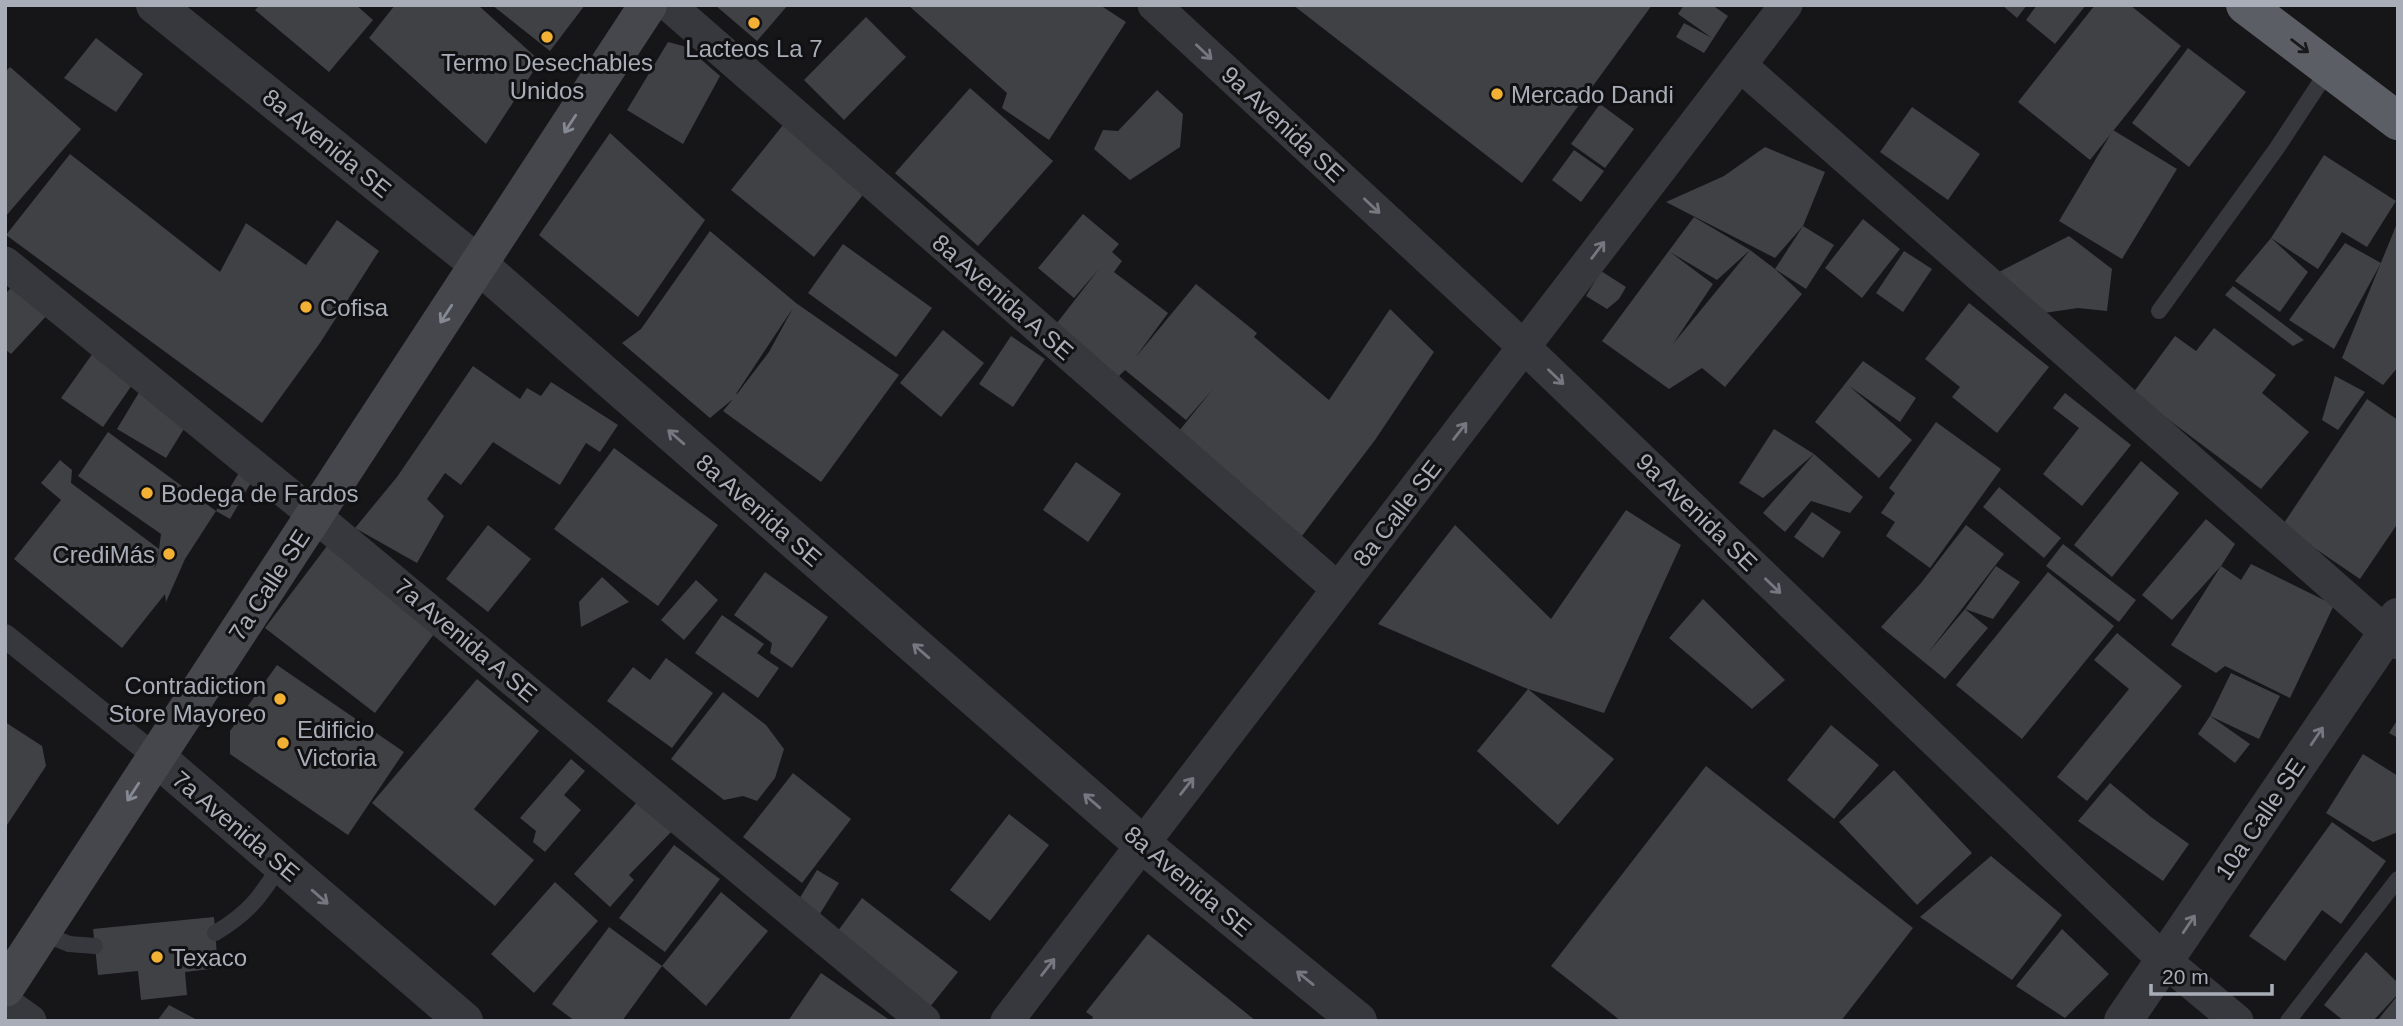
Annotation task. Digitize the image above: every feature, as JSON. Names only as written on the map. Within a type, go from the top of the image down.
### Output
[{"type":"highway","points":[[2245,5],[2398,121]]},
{"type":"main road","name":"7a Calle SE","points":[[5,988],[648,5]]},
{"type":"street","name":"8a Avenida SE","points":[[155,5],[478,264],[1142,845],[1358,1021]]},
{"type":"street","name":"8a Avenida A SE","points":[[668,5],[1338,589]]},
{"type":"street","name":"9a Avenida SE","points":[[1154,5],[1524,347],[2164,960],[2237,1021]]},
{"type":"street","name":"8a Calle SE","points":[[1007,1021],[1786,5]]},
{"type":"street","points":[[1740,65],[2394,631]]},
{"type":"street","name":"7a Avenida A SE","points":[[5,263],[314,515],[924,1021]]},
{"type":"street","name":"10a Calle SE","points":[[2123,1021],[2394,631]]},
{"type":"street","name":"7a Avenida SE","points":[[5,636],[156,757],[464,1021]]},
{"type":"street","points":[[5,1003],[30,1021]]},
{"type":"lane","points":[[2159,311],[2277,148],[2329,69]]},
{"type":"lane","points":[[215,933],[241,916],[259,899],[281,863]]},
{"type":"lane","points":[[2288,1021],[2398,878]]},
{"type":"lane","points":[[42,933],[69,944],[95,946]]},
{"type":"building","points":[[260,5],[356,5],[373,20],[329,72],[255,10]]},
{"type":"building","points":[[395,5],[478,5],[540,61],[486,144],[369,38]]},
{"type":"building","name":"Termo Desechables Unidos","points":[[492,5],[585,5],[550,51]]},
{"type":"building","name":"Lacteos La 7","points":[[715,5],[788,5],[757,41]]},
{"type":"building","points":[[908,5],[1100,5],[1126,22],[1049,140],[1002,108],[1007,93]]},
{"type":"building","name":"Mercado Dandi","points":[[1293,5],[1652,5],[1522,183]]},
{"type":"building","points":[[1684,5],[1712,5],[1728,16],[1704,53],[1676,37],[1684,23],[1712,38],[1678,14]]},
{"type":"building","points":[[2002,5],[2027,5],[2017,18]]},
{"type":"building","points":[[2037,5],[2086,5],[2055,44],[2026,20]]},
{"type":"building","points":[[2095,5],[2130,5],[2181,46],[2090,160],[2018,102]]},
{"type":"building","points":[[866,17],[906,57],[844,120],[804,80]]},
{"type":"building","points":[[96,38],[143,74],[116,112],[64,78]]},
{"type":"building","points":[[668,42],[687,47],[720,76],[683,144],[627,110]]},
{"type":"building","points":[[2188,48],[2246,92],[2189,167],[2132,123]]},
{"type":"building","points":[[10,67],[81,129],[5,217],[5,72]]},
{"type":"building","points":[[970,88],[1053,161],[978,246],[895,173]]},
{"type":"building","points":[[1157,90],[1183,114],[1180,147],[1130,180],[1094,149],[1103,130],[1118,131]]},
{"type":"building","points":[[1600,104],[1634,129],[1605,168],[1571,144]]},
{"type":"building","points":[[1912,107],[1980,154],[1948,200],[1880,152]]},
{"type":"building","points":[[783,125],[866,191],[814,257],[731,190]]},
{"type":"building","points":[[2113,130],[2177,169],[2122,259],[2059,221]]},
{"type":"building","points":[[610,133],[705,220],[638,317],[539,235]]},
{"type":"building","points":[[1765,147],[1825,172],[1803,226],[1775,258],[1666,202],[1724,176]]},
{"type":"building","points":[[1574,150],[1604,171],[1581,202],[1552,180]]},
{"type":"building","points":[[70,154],[220,272],[246,223],[306,265],[337,220],[379,251],[320,343],[262,423],[6,235]]},
{"type":"building","points":[[2324,155],[2396,201],[2367,247],[2342,232],[2318,269],[2271,238]]},
{"type":"building","points":[[1083,214],[1119,244],[1112,252],[1122,261],[1114,272],[1168,313],[1135,358],[1196,284],[1257,333],[1254,337],[1329,400],[1390,309],[1434,352],[1375,440],[1302,536],[1179,431],[1213,389],[1186,420],[1125,370],[1117,378],[1053,328],[1099,269],[1074,298],[1038,268]]},
{"type":"building","points":[[1694,217],[1750,250],[1802,294],[1725,387],[1702,368],[1669,389],[1602,341]],"holes":[[[1750,250],[1673,344],[1713,284],[1670,252],[1717,280]]]},
{"type":"building","points":[[1863,219],[1900,249],[1862,298],[1825,268]]},
{"type":"building","points":[[2398,221],[2398,367],[2383,385],[2342,358]]},
{"type":"building","points":[[1803,226],[1834,245],[1806,289],[1775,269]]},
{"type":"building","points":[[710,231],[796,303],[899,375],[821,482],[723,411],[733,399],[710,418],[622,343],[641,329]],"holes":[[[793,308],[769,352],[737,394],[736,394]]]},
{"type":"building","points":[[2069,236],[2112,269],[2107,311],[2078,308],[2044,313],[1995,274]]},
{"type":"building","points":[[2271,238],[2308,272],[2280,312],[2235,281]]},
{"type":"building","points":[[2345,243],[2381,263],[2334,349],[2289,320]]},
{"type":"building","points":[[843,244],[932,308],[896,357],[808,293]]},
{"type":"building","points":[[1904,251],[1932,269],[1903,312],[1876,293]]},
{"type":"building","points":[[1601,271],[1626,287],[1619,299],[1607,309],[1586,296]]},
{"type":"building","points":[[19,280],[51,311],[11,354],[5,349],[5,294]]},
{"type":"building","points":[[2233,286],[2304,340],[2293,346],[2225,295]]},
{"type":"building","points":[[1969,303],[2049,367],[1997,433],[1952,397],[1960,387],[1925,359]]},
{"type":"building","points":[[2214,328],[2276,375],[2262,393],[2309,432],[2261,489],[2133,393],[2175,336],[2196,351]]},
{"type":"building","points":[[943,330],[984,363],[941,417],[900,383]]},
{"type":"building","points":[[1011,336],[1045,359],[1013,407],[979,384]]},
{"type":"building","points":[[93,353],[134,382],[103,427],[61,398]]},
{"type":"building","points":[[1863,361],[1916,398],[1900,422],[1849,386],[1912,440],[1879,478],[1815,422]]},
{"type":"building","points":[[473,366],[520,399],[527,388],[541,396],[551,382],[618,425],[600,452],[586,443],[560,485],[493,442],[461,485],[445,473],[427,499],[444,516],[417,563],[355,528],[397,477]]},
{"type":"building","points":[[2335,376],[2365,392],[2338,430],[2322,420]]},
{"type":"building","points":[[141,389],[190,419],[166,458],[117,429]]},
{"type":"building","points":[[2065,393],[2131,445],[2082,506],[2043,474],[2079,428],[2053,408]]},
{"type":"building","points":[[2367,399],[2398,420],[2398,523],[2360,579],[2282,526]]},
{"type":"building","points":[[1936,422],[2001,469],[1930,568],[1886,536],[1895,522],[1881,513],[1895,493],[1889,488]]},
{"type":"building","points":[[1774,429],[1814,454],[1763,498],[1739,483]]},
{"type":"building","points":[[108,432],[216,511],[185,559],[166,602],[165,594],[122,648],[14,559],[61,500],[41,483],[60,460],[72,470],[71,483],[159,549],[161,534],[78,476]]},
{"type":"building","points":[[614,448],[718,525],[658,606],[554,529]]},
{"type":"building","points":[[1814,454],[1863,497],[1850,513],[1811,501],[1785,532],[1763,513]]},
{"type":"building","points":[[2141,461],[2179,493],[2112,577],[2074,545]]},
{"type":"building","points":[[1076,462],[1121,494],[1088,542],[1043,510]]},
{"type":"building","points":[[240,471],[253,479],[230,519],[216,511]]},
{"type":"building","points":[[1999,487],[2061,538],[2044,558],[1983,507]]},
{"type":"building","points":[[1626,510],[1681,545],[1604,713],[1528,689],[1378,624],[1455,525],[1551,619]]},
{"type":"building","points":[[1812,512],[1841,532],[1823,558],[1794,537]]},
{"type":"building","points":[[2206,519],[2235,544],[2221,566],[2172,620],[2142,595]]},
{"type":"building","points":[[488,525],[531,559],[488,612],[446,579]]},
{"type":"building","points":[[1966,525],[2004,554],[1928,653],[1965,609],[1988,628],[1945,679],[1881,627],[1921,583]]},
{"type":"building","points":[[2063,544],[2136,600],[2119,622],[2046,566]]},
{"type":"building","points":[[327,546],[437,630],[375,713],[265,628]]},
{"type":"building","points":[[2251,564],[2334,605],[2290,698],[2225,666],[2216,673],[2171,645],[2221,566],[2241,580]]},
{"type":"building","points":[[1996,566],[2020,582],[1993,619],[1965,609]]},
{"type":"building","points":[[765,572],[828,617],[792,668],[770,653],[772,643],[734,615]]},
{"type":"building","points":[[2048,572],[2114,626],[2022,739],[1956,685]]},
{"type":"building","points":[[602,577],[629,602],[581,627],[579,602]]},
{"type":"building","points":[[696,580],[718,600],[684,640],[661,620]]},
{"type":"building","points":[[1703,599],[1785,680],[1752,709],[1669,638]]},
{"type":"building","points":[[722,615],[764,644],[757,653],[779,668],[758,698],[695,653]]},
{"type":"building","points":[[2117,633],[2182,686],[2087,801],[2057,777],[2129,689],[2094,660]]},
{"type":"building","points":[[666,658],[713,693],[672,748],[607,701],[633,667],[650,680]]},
{"type":"building","points":[[277,665],[404,752],[348,835],[230,754],[230,731]]},
{"type":"building","points":[[2231,673],[2280,696],[2259,739],[2210,716]]},
{"type":"building","points":[[477,679],[539,731],[474,809],[534,860],[495,906],[372,803]]},
{"type":"building","points":[[1528,689],[1614,759],[1558,825],[1477,751]]},
{"type":"building","points":[[723,692],[766,725],[784,749],[775,778],[757,801],[743,796],[724,800],[671,759]]},
{"type":"building","points":[[2210,716],[2250,744],[2235,763],[2198,734]]},
{"type":"building","points":[[2398,719],[2398,738],[2389,733]]},
{"type":"building","points":[[5,722],[42,746],[46,766],[5,828]]},
{"type":"building","points":[[1831,725],[1879,765],[1834,819],[1787,780]]},
{"type":"building","points":[[2363,754],[2398,776],[2398,832],[2373,842],[2326,813]]},
{"type":"building","points":[[571,759],[585,771],[564,795],[581,810],[545,852],[533,842],[536,831],[520,818]]},
{"type":"building","points":[[1706,766],[1913,928],[1841,1021],[1621,1021],[1551,966]]},
{"type":"building","points":[[1894,770],[1972,853],[1917,905],[1839,822]]},
{"type":"building","points":[[793,773],[851,819],[802,883],[743,837]]},
{"type":"building","points":[[2110,783],[2189,844],[2163,881],[2078,821]]},
{"type":"building","points":[[638,801],[673,830],[629,875],[634,880],[610,907],[574,874]]},
{"type":"building","points":[[1009,814],[1049,845],[990,921],[950,890]]},
{"type":"building","points":[[2332,822],[2386,861],[2341,924],[2322,910],[2285,961],[2249,936]]},
{"type":"building","points":[[674,845],[720,879],[665,952],[619,918]]},
{"type":"building","points":[[1991,856],[2062,915],[2012,980],[1920,917]]},
{"type":"building","points":[[817,870],[839,883],[818,917],[796,904]]},
{"type":"building","points":[[555,882],[598,921],[534,993],[491,954]]},
{"type":"building","points":[[721,892],[768,931],[706,1006],[662,966]]},
{"type":"building","points":[[862,898],[958,972],[929,1008],[835,935]]},
{"type":"building","name":"Texaco","points":[[214,917],[218,968],[185,972],[187,995],[141,1000],[138,971],[98,975],[93,929]]},
{"type":"building","points":[[609,927],[662,966],[622,1021],[575,1021],[552,1004]]},
{"type":"building","points":[[2062,929],[2109,974],[2065,1018],[2016,986]]},
{"type":"building","points":[[1148,934],[1256,1021],[1091,1021],[1093,1017],[1086,1012]]},
{"type":"building","points":[[2366,952],[2398,983],[2398,994],[2373,1021],[2344,1021],[2324,1005]]},
{"type":"building","points":[[821,973],[853,995],[891,1021],[788,1021]]},
{"type":"building","points":[[2398,995],[2398,1021],[2377,1021]]},
{"type":"building","points":[[169,1005],[199,1021],[157,1021]]},
{"type":"place","name":"Lacteos La 7","points":[[754,23]]},
{"type":"place","name":"Termo Desechables Unidos","points":[[547,37]]},
{"type":"place","name":"Mercado Dandi","points":[[1497,94]]},
{"type":"place","name":"Cofisa","points":[[306,307]]},
{"type":"place","name":"Bodega de Fardos","points":[[147,493]]},
{"type":"place","name":"CrediMás","points":[[169,554]]},
{"type":"place","name":"Contradiction Store Mayoreo","points":[[280,699]]},
{"type":"place","name":"Edificio Victoria","points":[[283,743]]},
{"type":"place","name":"Texaco","points":[[157,957]]}]
